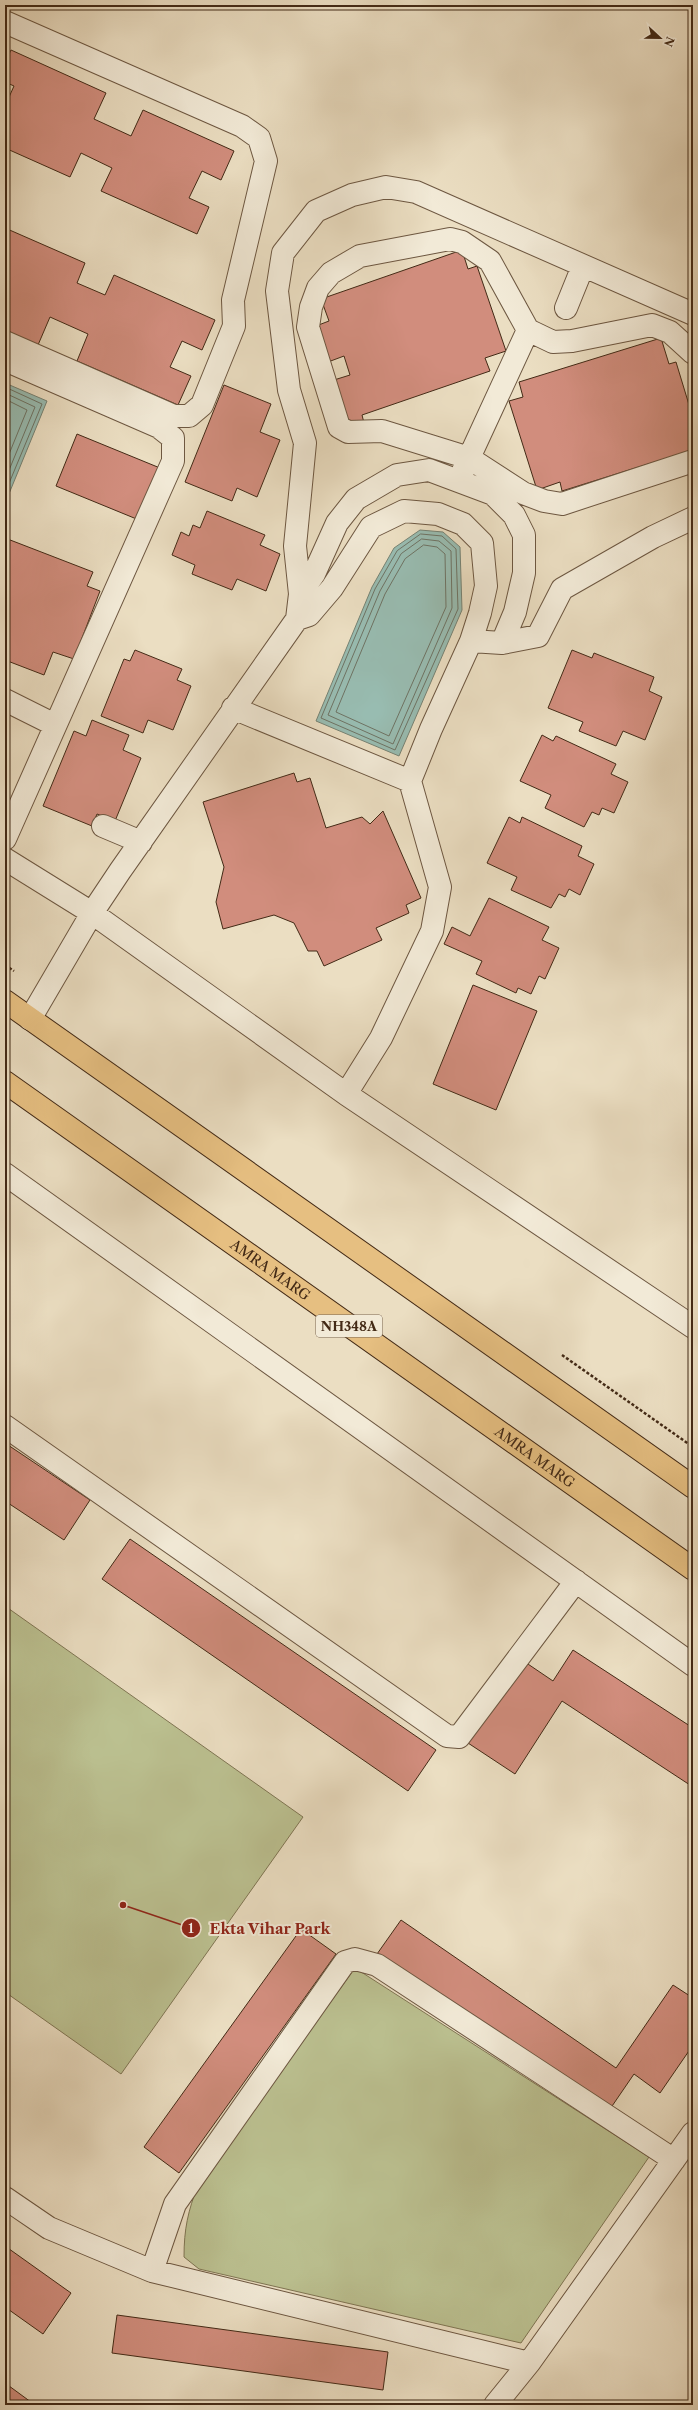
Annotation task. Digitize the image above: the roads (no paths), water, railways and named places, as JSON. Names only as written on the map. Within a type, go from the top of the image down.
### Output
[{"type":"highway","points":[[5,1001],[693,1487]]},
{"type":"highway","name":"AMRA MARG","points":[[5,1082],[693,1569]]},
{"type":"street","points":[[5,342],[174,416],[189,416],[202,404],[234,326],[233,300],[266,161],[259,138],[242,126],[6,26]]},
{"type":"street","points":[[30,1019],[92,913],[233,708],[297,619],[300,594],[295,546],[305,443],[289,390],[277,290],[283,253],[316,211],[352,195],[386,187],[408,191],[693,314]]},
{"type":"street","points":[[693,353],[670,332],[652,325],[572,341],[553,342],[528,330],[490,261],[462,242],[450,239],[360,256],[331,273],[318,288],[311,307],[308,327],[339,428],[348,432],[382,431],[470,458],[523,493],[544,501],[562,504],[693,461]]},
{"type":"street","points":[[566,308],[583,266]]},
{"type":"street","points":[[460,480],[528,330]]},
{"type":"street","points":[[5,360],[159,427],[173,438],[172,460],[5,839]]},
{"type":"street","points":[[300,594],[314,574],[337,523],[356,500],[398,475],[429,470],[460,480],[493,494],[514,515],[524,536],[524,573],[515,612],[502,643]]},
{"type":"street","points":[[297,619],[308,615],[332,588],[370,527],[404,511],[438,514],[464,524],[482,543],[486,586],[471,641],[431,729],[410,781],[440,887],[432,931],[381,1038],[346,1094]]},
{"type":"street","points":[[471,641],[502,643],[538,636],[562,589],[653,537],[693,518]]},
{"type":"street","points":[[5,700],[56,725]]},
{"type":"street","points":[[233,708],[410,781]]},
{"type":"street","points":[[103,826],[141,842]]},
{"type":"street","points":[[5,859],[92,913],[346,1094],[693,1327]]},
{"type":"street","points":[[5,1174],[693,1665]]},
{"type":"street","points":[[5,1426],[446,1736],[453,1738],[459,1737],[576,1582]]},
{"type":"street","points":[[152,2271],[175,2204],[345,1962],[355,1958],[377,1965],[674,2160]]},
{"type":"street","points":[[495,2405],[529,2363],[693,2133]]},
{"type":"street","points":[[5,2198],[49,2228],[152,2271],[529,2363]]},
{"type":"water","points":[[5,383],[47,401],[6,501],[5,500]]},
{"type":"water","points":[[420,530],[443,532],[460,547],[462,610],[399,756],[316,721],[372,587],[394,548]]},
{"type":"place","name":"Ekta Vihar Park","points":[[123,1905]]}]
